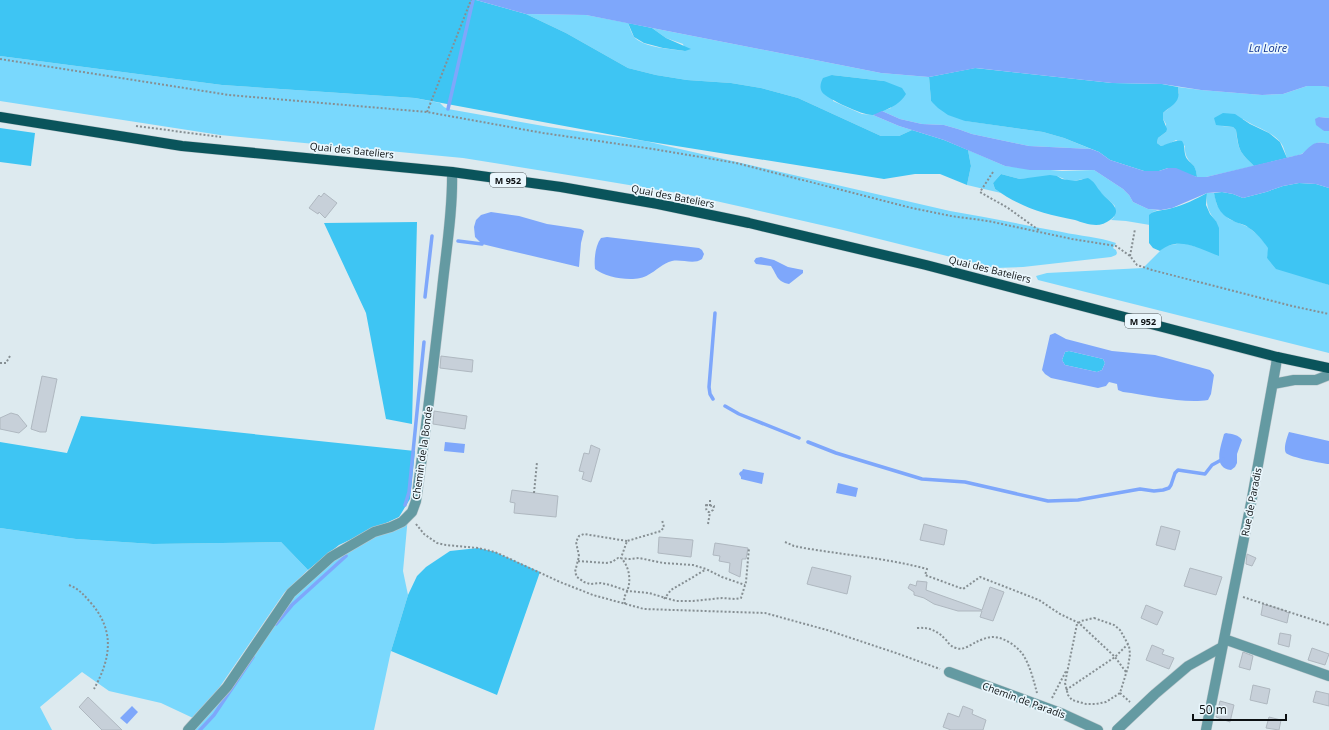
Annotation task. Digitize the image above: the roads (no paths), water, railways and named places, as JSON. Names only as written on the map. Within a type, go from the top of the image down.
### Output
[{"type":"main road","name":"Quai des Bateliers","points":[[0,117],[182,146],[452,172],[568,188],[658,204],[749,223],[978,278],[1276,357],[1329,368]]},
{"type":"street","name":"Chemin de la Bonde","points":[[188,730],[228,687],[291,593],[331,557],[374,532],[392,527],[402,522],[414,509],[423,451],[452,203],[452,172]]},
{"type":"street","name":"Rue de Paradis","points":[[1206,730],[1251,505],[1273,384],[1276,357]]},
{"type":"street","points":[[1273,384],[1294,380],[1316,380],[1329,375]]},
{"type":"street","points":[[1117,730],[1188,666],[1223,643],[1329,676]]},
{"type":"street","name":"Chemin de Paradis","points":[[949,672],[1063,714],[1098,730]]},
{"type":"water","name":"La Loire","points":[[476,0],[1329,0],[1329,87],[1307,86],[1283,94],[1262,95],[1201,90],[1162,84],[1112,83],[976,68],[929,77],[881,73],[586,15],[526,14]]},
{"type":"water","points":[[882,111],[900,119],[922,124],[944,125],[972,134],[1029,146],[1091,149],[1099,152],[1110,160],[1144,171],[1159,171],[1168,168],[1176,168],[1197,177],[1206,177],[1302,154],[1314,144],[1324,143],[1329,144],[1329,188],[1316,184],[1299,183],[1283,186],[1243,198],[1222,192],[1207,193],[1172,208],[1161,210],[1148,209],[1133,202],[1123,189],[1094,170],[1030,170],[1005,166],[944,140],[899,126],[873,115]]},
{"type":"water","points":[[1319,117],[1329,118],[1329,131],[1324,131],[1316,125],[1315,119]]},
{"type":"water","points":[[491,212],[519,216],[547,224],[581,229],[584,231],[581,243],[579,267],[482,244],[475,237],[474,227],[476,220],[481,215]]},
{"type":"water","points":[[607,237],[699,248],[704,254],[702,259],[699,261],[672,261],[643,277],[636,279],[613,277],[595,269],[597,245],[601,238]]},
{"type":"water","points":[[761,257],[774,260],[788,267],[803,270],[803,273],[789,284],[782,282],[771,266],[756,264],[754,261],[756,258]]},
{"type":"water","points":[[1055,333],[1066,339],[1112,351],[1155,355],[1210,370],[1214,375],[1211,394],[1208,400],[1177,400],[1123,392],[1118,390],[1117,384],[1109,382],[1106,386],[1098,388],[1051,378],[1042,370],[1050,335]],"holes":[[[1069,351],[1103,359],[1105,363],[1102,370],[1097,372],[1065,365],[1062,360],[1065,352]]]},
{"type":"water","points":[[1289,432],[1329,441],[1329,464],[1314,462],[1286,453],[1285,446]]},
{"type":"water","points":[[1224,434],[1233,434],[1242,440],[1237,454],[1237,463],[1231,470],[1221,465],[1219,456]]},
{"type":"water","points":[[445,442],[465,444],[464,453],[444,451]]},
{"type":"water","points":[[743,469],[764,473],[762,484],[741,479],[739,474]]},
{"type":"water","points":[[838,483],[858,488],[856,497],[836,493]]},
{"type":"water","points":[[132,706],[138,712],[127,724],[120,718]]},
{"type":"waterway","points":[[448,109],[473,0]]},
{"type":"waterway","points":[[425,297],[432,236]]},
{"type":"waterway","points":[[458,241],[482,244]]},
{"type":"waterway","points":[[713,399],[710,394],[709,387],[715,313]]},
{"type":"waterway","points":[[405,505],[409,492],[424,342]]},
{"type":"waterway","points":[[725,406],[739,414],[799,438]]},
{"type":"waterway","points":[[808,442],[836,453],[922,479],[965,482],[1048,501],[1078,500],[1140,489],[1154,491],[1163,490],[1169,488],[1175,473],[1178,470],[1205,474],[1212,465],[1223,459]]},
{"type":"waterway","points":[[276,624],[292,605],[346,556]]},
{"type":"waterway","points":[[200,730],[214,715],[253,657]]}]
